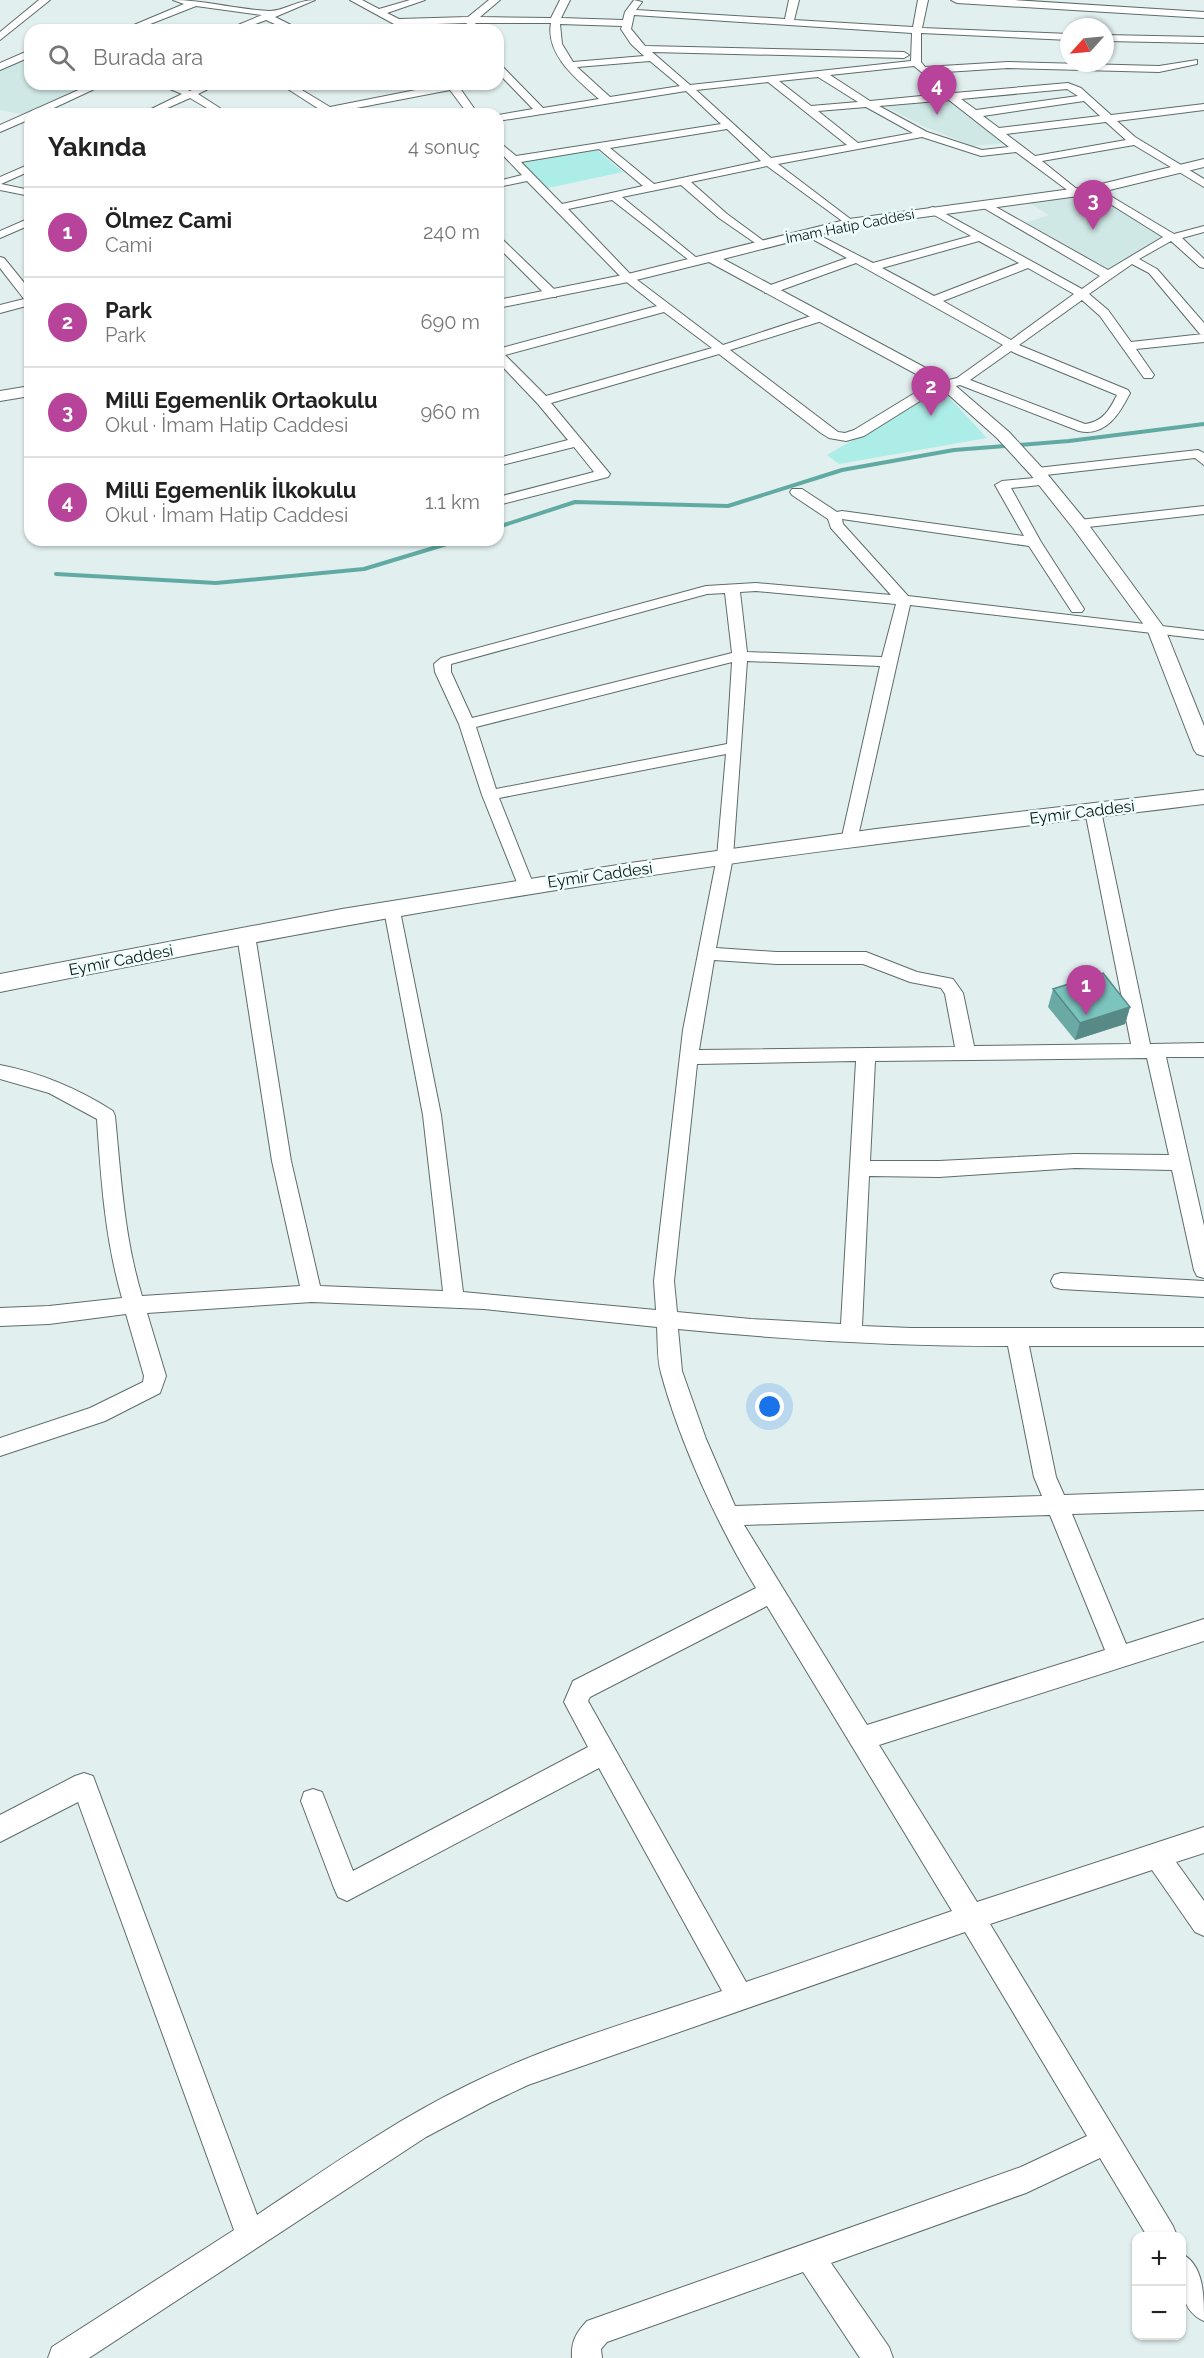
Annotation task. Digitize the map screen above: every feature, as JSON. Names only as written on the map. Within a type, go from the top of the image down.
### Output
[{"type":"main road","name":"Eymir Caddesi","points":[[2,984],[246,936],[526,886],[725,857],[1204,797]]},
{"type":"street","points":[[4,36],[45,0]]},
{"type":"street","points":[[178,0],[198,1],[270,15],[286,24]]},
{"type":"street","points":[[248,24],[310,0]]},
{"type":"street","points":[[355,0],[398,24]]},
{"type":"street","points":[[379,12],[420,0]]},
{"type":"street","points":[[472,24],[472,19],[495,0]]},
{"type":"street","points":[[565,0],[554,20],[557,47],[570,65],[609,102]]},
{"type":"street","points":[[638,0],[630,12],[626,30],[634,42],[769,162],[849,223]]},
{"type":"street","points":[[781,44],[785,21],[794,0]]},
{"type":"street","points":[[923,0],[916,30],[918,63],[950,96],[1074,192]]},
{"type":"street","points":[[957,0],[1057,3],[1204,15]]},
{"type":"street","points":[[142,24],[198,1]]},
{"type":"street","points":[[630,12],[992,35],[1060,37]]},
{"type":"street","points":[[396,22],[472,19],[628,23]]},
{"type":"street","points":[[992,35],[997,45]]},
{"type":"street","points":[[1114,40],[1188,54]]},
{"type":"street","points":[[811,109],[950,96],[1015,77],[1159,69],[1188,54],[1204,40]]},
{"type":"street","points":[[781,44],[817,74],[923,134],[981,153],[1017,149]]},
{"type":"street","points":[[641,49],[781,44],[1068,86],[1077,90],[1136,142],[1204,184]]},
{"type":"street","points":[[1002,55],[1015,77]]},
{"type":"street","points":[[0,67],[24,56]]},
{"type":"street","points":[[570,65],[652,58]]},
{"type":"street","points":[[504,117],[688,88],[918,63]]},
{"type":"street","points":[[504,73],[540,111]]},
{"type":"street","points":[[770,79],[854,145]]},
{"type":"street","points":[[47,108],[87,90]]},
{"type":"street","points":[[179,90],[214,108]]},
{"type":"street","points":[[159,108],[199,90]]},
{"type":"street","points":[[295,90],[325,108]]},
{"type":"street","points":[[336,108],[419,90]]},
{"type":"street","points":[[456,90],[469,108]]},
{"type":"street","points":[[974,114],[1086,98]]},
{"type":"street","points":[[995,132],[1199,108],[1204,119]]},
{"type":"street","points":[[0,115],[24,124]]},
{"type":"street","points":[[0,129],[24,118]]},
{"type":"street","points":[[512,160],[727,126]]},
{"type":"street","points":[[558,208],[769,162],[923,134]]},
{"type":"street","points":[[1031,160],[1136,142]]},
{"type":"street","points":[[601,146],[652,188]]},
{"type":"street","points":[[504,151],[628,278],[826,430],[834,435],[846,437],[875,425],[932,388],[961,381],[1131,259],[1170,237],[1204,229]]},
{"type":"street","name":"İmam Hatip Caddesi","points":[[504,303],[628,278],[849,223],[1093,190],[1204,164]]},
{"type":"street","points":[[0,181],[24,170]]},
{"type":"street","points":[[504,183],[529,177]]},
{"type":"street","points":[[683,182],[761,244]]},
{"type":"street","points":[[0,187],[24,192]]},
{"type":"street","points":[[1093,190],[1170,237],[1204,265]]},
{"type":"street","points":[[614,196],[694,261]]},
{"type":"street","points":[[983,204],[1108,275]]},
{"type":"street","points":[[933,210],[1082,294],[1098,307],[1148,375]]},
{"type":"street","points":[[0,235],[24,224]]},
{"type":"street","points":[[809,232],[934,300],[1012,346],[1061,369],[1124,393],[1111,419],[1094,427],[1075,426],[961,381]]},
{"type":"street","points":[[872,267],[980,237]]},
{"type":"street","points":[[504,247],[552,294]]},
{"type":"street","points":[[710,257],[945,384],[1003,435],[1041,476],[1079,524],[1156,629],[1204,750]]},
{"type":"street","points":[[769,290],[855,259]]},
{"type":"street","points":[[1131,259],[1153,271],[1204,331]]},
{"type":"street","points":[[0,260],[24,291]]},
{"type":"street","points":[[934,300],[1028,264]]},
{"type":"street","points":[[0,309],[24,301]]},
{"type":"street","points":[[504,352],[668,307]]},
{"type":"street","points":[[543,401],[722,349],[821,316]]},
{"type":"street","points":[[1126,346],[1204,338]]},
{"type":"street","points":[[504,360],[543,401],[603,474],[504,499]]},
{"type":"street","points":[[0,396],[24,392]]},
{"type":"street","points":[[504,460],[576,442]]},
{"type":"street","points":[[1077,609],[1034,543],[1002,485],[1041,476],[1197,454],[1204,461]]},
{"type":"street","points":[[797,492],[835,517],[842,515],[1034,543]]},
{"type":"street","points":[[1079,524],[1204,510]]},
{"type":"street","points":[[835,517],[836,525],[904,600]]},
{"type":"street","points":[[732,587],[740,656],[735,747],[725,857],[689,1057],[664,1281],[670,1371],[695,1439],[739,1540],[971,1917],[1161,2232]]},
{"type":"street","points":[[526,886],[490,795],[467,724],[443,672],[442,664],[446,661],[706,590],[732,587],[756,587],[904,600],[1204,635]]},
{"type":"street","points":[[849,841],[888,662],[904,600]]},
{"type":"street","points":[[467,724],[740,656],[888,662]]},
{"type":"street","points":[[490,795],[735,747]]},
{"type":"street","points":[[1093,811],[1149,1051],[1180,1162],[1204,1270]]},
{"type":"street","points":[[393,910],[432,1115],[454,1299]]},
{"type":"street","points":[[246,936],[276,1139],[295,1233],[312,1294]]},
{"type":"street","points":[[707,953],[776,958],[866,958],[886,969],[916,978],[947,983],[954,993],[966,1054]]},
{"type":"street","points":[[689,1057],[1204,1050]]},
{"type":"street","points":[[851,1334],[866,1055]]},
{"type":"street","points":[[0,1072],[49,1083],[84,1101],[106,1116],[114,1216],[122,1264],[155,1376],[152,1387],[96,1413],[0,1447]]},
{"type":"street","points":[[860,1168],[939,1169],[1075,1161],[1180,1162]]},
{"type":"street","points":[[1061,1281],[1204,1289]]},
{"type":"street","points":[[0,1317],[49,1315],[134,1305],[312,1294],[454,1299],[751,1328],[911,1337],[1204,1337]]},
{"type":"street","points":[[1017,1337],[1045,1478],[1119,1655]]},
{"type":"street","points":[[728,1516],[1204,1500]]},
{"type":"street","points":[[740,1998],[576,1702],[581,1689],[771,1592]]},
{"type":"street","points":[[861,1739],[1119,1655],[1204,1630]]},
{"type":"street","points":[[313,1801],[347,1888],[604,1752]]},
{"type":"street","points":[[0,1829],[84,1785],[250,2235]]},
{"type":"street","points":[[63,2358],[416,2127],[480,2093],[525,2073],[971,1917],[1204,1840]]},
{"type":"street","points":[[1157,1856],[1204,1923]]},
{"type":"street","points":[[587,2358],[586,2344],[597,2331],[1026,2179],[1106,2141]]},
{"type":"street","points":[[809,2256],[878,2358]]},
{"type":"street","points":[[1186,2275],[1204,2306]]},
{"type":"shaded area","points":[[24,59],[24,90],[82,90],[42,108],[24,108],[24,115],[0,110],[0,70]]},
{"type":"shaded area","points":[[950,97],[1007,143],[973,146],[923,126],[881,104]]},
{"type":"shaded area","points":[[596,149],[623,172],[548,188],[521,162]]},
{"type":"shaded area","points":[[1090,194],[1164,235],[1108,273],[1022,224],[1049,215],[1028,202]]},
{"type":"shaded area","points":[[939,390],[947,395],[987,438],[839,464],[827,455]]},
{"type":"building","points":[[1103,973],[1130,1007],[1080,1023],[1053,989]]},
{"type":"waterway","points":[[504,525],[575,502],[728,506],[842,470],[954,450],[1069,441],[1204,424]]},
{"type":"waterway","points":[[56,574],[216,583],[364,569],[440,546]]},
{"type":"place","name":"Milli Egemenlik İlkokulu","points":[[937,115]]},
{"type":"place","name":"Milli Egemenlik Ortaokulu","points":[[1093,230]]},
{"type":"place","name":"Park","points":[[931,416]]},
{"type":"place","name":"Ölmez Cami","points":[[1086,1015]]}]
